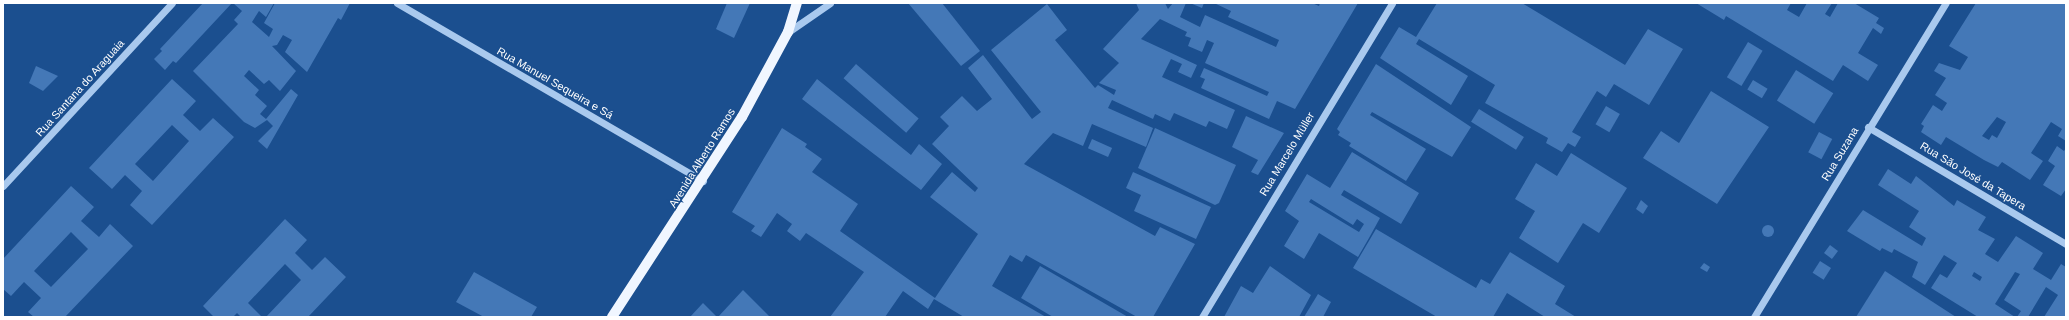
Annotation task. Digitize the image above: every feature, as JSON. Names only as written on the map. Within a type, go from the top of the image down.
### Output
[{"type":"main road","name":"Avenida Alberto Ramos","points":[[612,317],[703,181],[788,32],[796,3]]},
{"type":"street","name":"Rua Santana do Araguaia","points":[[3,186],[172,3]]},
{"type":"street","name":"Rua Manuel Sequeira e Sá","points":[[397,3],[703,181]]},
{"type":"street","points":[[788,32],[830,3]]},
{"type":"street","name":"Rua Marcelo Müller","points":[[1202,317],[1392,3]]},
{"type":"street","name":"Rua Suzana","points":[[1754,317],[1868,127],[1946,3]]},
{"type":"street","name":"Rua São José da Tapera","points":[[1868,127],[2066,244]]},
{"type":"building","points":[[203,3],[232,3],[176,63],[173,61],[165,70],[154,59],[162,51],[160,49]]},
{"type":"building","points":[[233,3],[274,3],[266,17],[259,11],[252,22],[269,37],[273,29],[264,23],[275,3],[350,3],[341,20],[338,18],[307,72],[285,52],[292,40],[283,35],[277,45],[272,46],[296,71],[280,91],[269,80],[264,84],[249,70],[244,76],[259,90],[255,95],[267,106],[260,114],[266,119],[291,89],[298,95],[267,149],[258,141],[273,126],[267,120],[255,128],[244,122],[193,71],[238,24],[234,20],[242,11]]},
{"type":"building","points":[[727,3],[750,3],[734,38],[716,29]]},
{"type":"building","points":[[908,3],[942,3],[980,51],[961,66]]},
{"type":"building","points":[[1136,3],[1165,3],[1168,9],[1173,3],[1186,3],[1180,17],[1200,27],[1205,15],[1276,47],[1279,40],[1228,17],[1231,11],[1214,3],[1312,3],[1319,6],[1320,3],[1358,3],[1295,109],[1277,101],[1269,119],[1201,88],[1205,79],[1200,77],[1204,68],[1267,96],[1269,92],[1205,63],[1214,43],[1207,40],[1202,52],[1188,46],[1191,38],[1185,36],[1187,32],[1160,19],[1141,39],[1197,65],[1191,78],[1178,72],[1182,64],[1171,59],[1162,77],[1235,110],[1227,129],[1209,121],[1206,127],[1174,113],[1170,121],[1155,114],[1153,119],[1112,100],[1108,108],[1153,128],[1146,147],[1092,124],[1083,146],[1053,133],[1024,164],[1155,236],[1160,227],[1195,244],[1153,317],[1137,317],[1026,255],[1022,262],[1010,255],[992,286],[1046,317],[964,317],[934,299],[928,309],[903,291],[885,317],[830,317],[864,272],[806,233],[800,241],[787,231],[792,224],[777,213],[761,237],[751,231],[755,226],[732,212],[782,128],[807,144],[805,147],[822,159],[812,172],[858,204],[840,231],[935,298],[978,234],[930,197],[952,172],[975,192],[978,188],[932,144],[949,126],[940,117],[962,96],[977,111],[992,99],[968,68],[983,55],[1032,119],[1041,112],[991,50],[1047,4],[1067,30],[1055,40],[1095,88],[1098,85],[1114,95],[1116,90],[1099,83],[1119,63],[1103,49],[1139,10]]},
{"type":"building","points":[[1190,3],[1204,3],[1202,8]]},
{"type":"building","points":[[1437,3],[1522,3],[1625,65],[1648,29],[1683,49],[1649,105],[1614,84],[1606,97],[1597,91],[1572,132],[1581,137],[1575,147],[1568,143],[1562,152],[1546,143],[1548,138],[1485,103],[1495,85],[1419,39],[1416,44],[1468,76],[1451,105],[1380,58],[1399,27],[1416,37]]},
{"type":"building","points":[[1696,3],[1791,3],[1787,10],[1799,17],[1807,3],[1832,3],[1825,14],[1830,17],[1838,3],[1854,3],[1879,18],[1876,23],[1884,28],[1881,34],[1873,28],[1858,53],[1878,65],[1868,81],[1843,65],[1833,81],[1726,16],[1724,20]]},
{"type":"building","points":[[1976,3],[2066,3],[2066,141],[2058,136],[2062,129],[2051,122],[2031,153],[2043,161],[2030,180],[2002,162],[1998,167],[1946,137],[1941,145],[1921,132],[1924,126],[1921,124],[1933,105],[1942,111],[1947,103],[1935,95],[1946,78],[1934,71],[1939,63],[1960,70],[1968,57],[1949,46]],"holes":[[[1997,117],[2006,122],[1997,138],[1992,135],[1989,140],[1982,136]]]},
{"type":"building","points":[[1748,42],[1763,51],[1741,86],[1727,77]]},
{"type":"building","points":[[856,64],[919,118],[906,133],[844,78]]},
{"type":"building","points":[[1376,64],[1471,127],[1452,157],[1372,112],[1370,115],[1426,149],[1406,181],[1349,146],[1351,143],[1338,135],[1340,132],[1337,129]]},
{"type":"building","points":[[36,66],[58,76],[43,91],[29,83]]},
{"type":"building","points":[[1796,70],[1833,93],[1814,124],[1777,101]]},
{"type":"building","points":[[172,79],[196,101],[183,115],[200,131],[213,118],[234,137],[152,225],[130,205],[142,191],[125,175],[112,189],[89,168]],"holes":[[[172,125],[189,141],[153,181],[135,164]]]},
{"type":"building","points":[[817,79],[911,155],[919,144],[942,164],[921,190],[802,99]]},
{"type":"building","points":[[1753,80],[1768,89],[1762,98],[1747,89]]},
{"type":"building","points":[[1711,91],[1769,127],[1717,204],[1643,158],[1661,131],[1679,143]]},
{"type":"building","points":[[1606,106],[1620,114],[1609,132],[1596,124]]},
{"type":"building","points":[[1479,109],[1524,137],[1516,150],[1471,122]]},
{"type":"building","points":[[1246,116],[1284,133],[1258,175],[1251,172],[1258,160],[1232,147]]},
{"type":"building","points":[[1155,128],[1236,165],[1219,203],[1215,205],[1138,168]]},
{"type":"building","points":[[1819,132],[1832,139],[1821,159],[1808,152]]},
{"type":"building","points":[[1092,139],[1112,148],[1108,157],[1088,148]]},
{"type":"building","points":[[2057,146],[2064,151],[2066,148],[2066,189],[2061,196],[2043,185],[2055,166],[2048,161]]},
{"type":"building","points":[[1352,152],[1419,193],[1401,224],[1344,190],[1341,195],[1380,218],[1358,257],[1319,233],[1304,259],[1284,246],[1299,221],[1285,211],[1307,174],[1330,188]],"holes":[[[1311,199],[1353,225],[1357,219],[1364,224],[1359,232],[1309,202]]]},
{"type":"building","points":[[1571,153],[1627,188],[1599,233],[1583,223],[1558,263],[1519,238],[1535,211],[1515,199],[1536,163],[1557,176]]},
{"type":"building","points":[[1888,169],[1911,184],[1916,176],[1954,206],[1957,200],[1986,217],[1978,230],[1995,239],[1985,254],[1998,262],[2016,236],[2043,253],[2033,269],[2051,280],[2061,264],[2066,267],[2066,317],[2044,317],[2058,295],[2046,287],[2028,317],[2017,317],[2021,311],[2004,300],[2020,274],[2015,272],[1995,304],[2015,317],[1978,317],[1931,288],[1940,274],[1947,278],[1957,263],[1944,255],[1925,285],[1912,277],[1918,262],[1894,249],[1892,253],[1882,248],[1880,251],[1847,231],[1863,210],[1922,246],[1926,238],[1909,227],[1919,211],[1878,185]],"holes":[[[1974,272],[1982,277],[1980,281],[1972,276]]]},
{"type":"building","points":[[1133,172],[1211,207],[1196,239],[1134,211],[1141,195],[1126,188]]},
{"type":"building","points":[[71,186],[94,207],[81,221],[99,237],[110,224],[133,246],[65,317],[34,317],[28,312],[41,298],[24,282],[11,296],[3,289],[3,259]],"holes":[[[71,232],[88,249],[51,287],[34,271]]]},
{"type":"building","points":[[1641,200],[1648,206],[1643,214],[1636,209]]},
{"type":"building","points":[[285,219],[307,240],[295,253],[312,270],[325,257],[346,277],[308,317],[266,317],[301,280],[285,264],[248,303],[262,317],[241,317],[237,313],[233,317],[214,317],[203,306]]},
{"type":"building","points":[[1768,225],[1772,227],[1774,231],[1772,235],[1768,237],[1764,235],[1762,231],[1764,227]]},
{"type":"building","points":[[1376,229],[1476,288],[1481,279],[1490,284],[1510,252],[1565,286],[1555,304],[1576,317],[1545,317],[1507,293],[1493,317],[1437,317],[1353,268]]},
{"type":"building","points":[[1830,245],[1838,251],[1832,259],[1824,253]]},
{"type":"building","points":[[1820,261],[1831,268],[1824,280],[1813,273]]},
{"type":"building","points":[[1704,263],[1710,267],[1707,272],[1700,268]]},
{"type":"building","points":[[1040,266],[1128,317],[1053,317],[1021,298]]},
{"type":"building","points":[[1270,266],[1311,295],[1299,317],[1224,317],[1241,286],[1253,293]]},
{"type":"building","points":[[1885,271],[1956,317],[1856,317]]},
{"type":"building","points":[[474,272],[537,307],[531,317],[484,317],[456,302]]},
{"type":"building","points":[[743,290],[770,317],[718,317]]},
{"type":"building","points":[[1318,294],[1331,302],[1323,317],[1304,317]]},
{"type":"building","points":[[703,303],[716,316],[690,317]]}]
